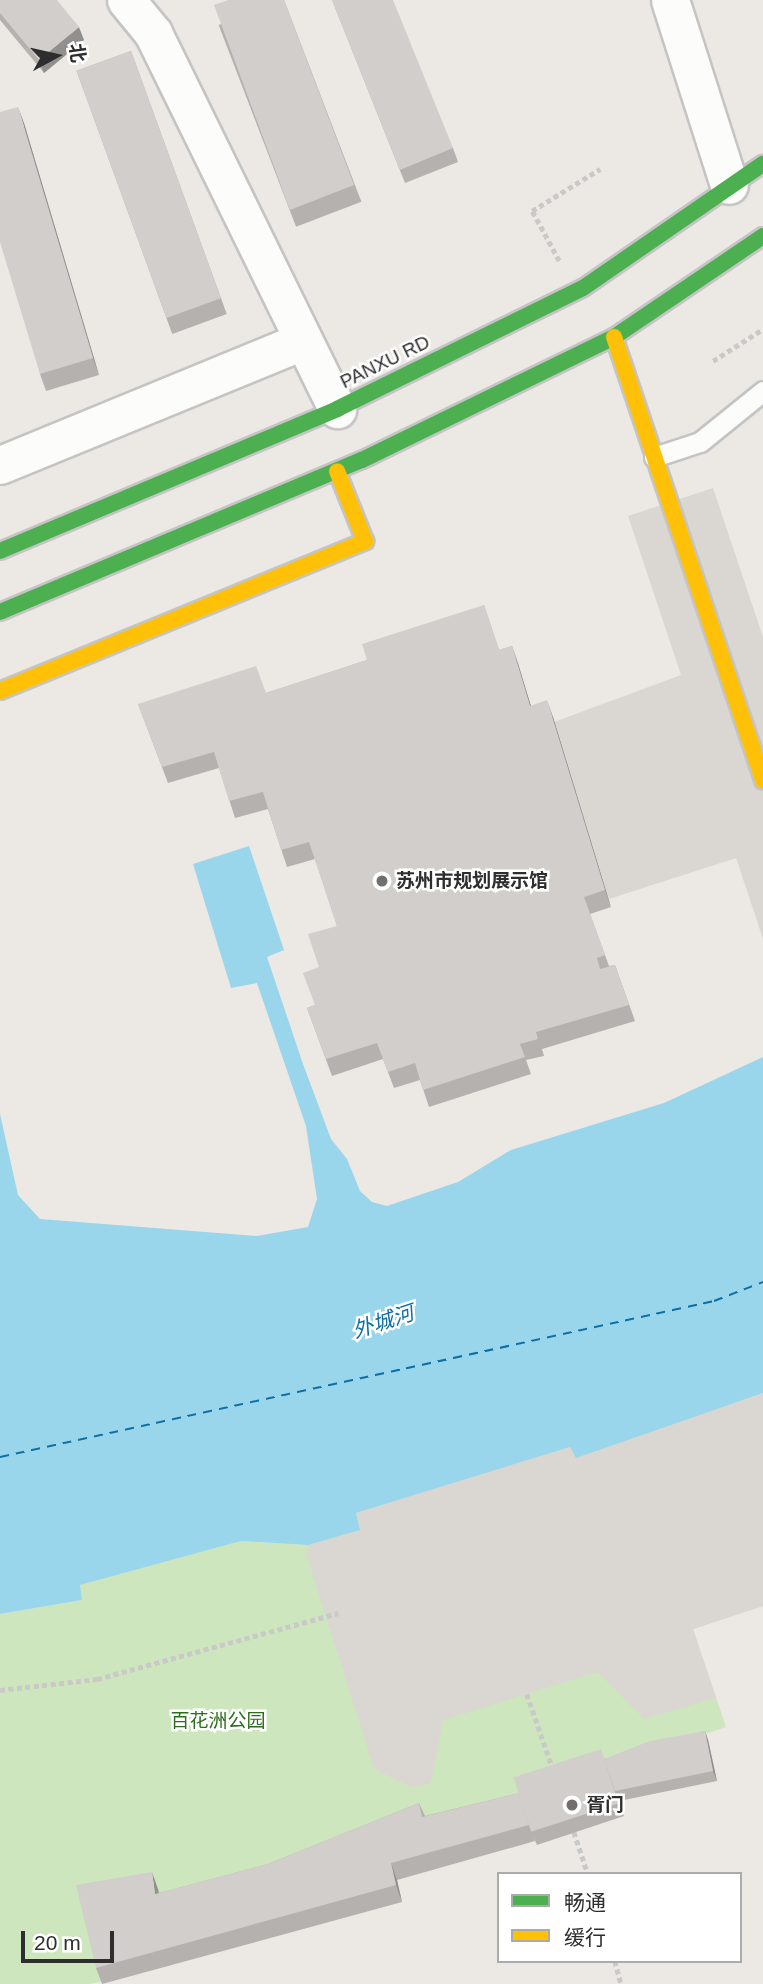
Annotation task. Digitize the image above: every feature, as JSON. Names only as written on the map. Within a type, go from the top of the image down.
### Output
[{"type":"main road","points":[[729,185],[763,153]]},
{"type":"main road","name":"PANXU RD","points":[[0,551],[337,409],[576,292],[763,164]]},
{"type":"main road","points":[[0,612],[337,471],[614,337],[763,236]]},
{"type":"main road","points":[[614,337],[763,781]]},
{"type":"main road","points":[[0,691],[365,541],[337,471]]},
{"type":"street","points":[[126,0],[153,33],[337,409]]},
{"type":"street","points":[[670,0],[729,185]]},
{"type":"street","points":[[0,465],[303,341]]},
{"type":"lane","points":[[654,457],[701,442],[763,391]]},
{"type":"path","points":[[576,292],[532,211],[600,169]]},
{"type":"path","points":[[713,361],[763,329]]},
{"type":"path","points":[[0,1690],[97,1679],[338,1613]]},
{"type":"path","points":[[527,1694],[556,1779]]},
{"type":"path","points":[[574,1832],[587,1872]]},
{"type":"path","points":[[615,1963],[621,1984]]},
{"type":"green space","name":"百花洲公园","points":[[763,1393],[763,1606],[693,1629],[726,1727],[274,1881],[157,1969],[90,1984],[0,1984],[0,1614],[82,1600],[79,1585],[241,1541],[308,1545]]},
{"type":"shaded area","points":[[713,488],[763,637],[763,939],[736,858],[609,899],[554,722],[681,675],[628,516]]},
{"type":"shaded area","points":[[763,1393],[763,1606],[693,1629],[716,1698],[644,1719],[598,1672],[443,1720],[431,1783],[413,1788],[374,1769],[306,1554],[308,1545],[360,1530],[356,1513],[571,1446],[576,1458]]},
{"type":"water","name":"外城河","points":[[249,846],[284,950],[267,957],[303,1064],[331,1139],[347,1159],[360,1191],[372,1202],[387,1206],[458,1182],[511,1150],[664,1103],[763,1057],[763,1393],[576,1458],[570,1447],[356,1513],[360,1530],[308,1545],[241,1541],[80,1585],[82,1600],[0,1614],[0,1114],[18,1195],[40,1219],[257,1236],[308,1227],[317,1199],[306,1126],[257,983],[231,988],[193,864]]},
{"type":"building","points":[[0,0],[57,0],[79,27],[39,60],[0,13]]},
{"type":"building","points":[[228,0],[284,0],[354,185],[290,210],[214,5]]},
{"type":"building","points":[[332,0],[393,0],[453,148],[400,170]]},
{"type":"building","points":[[131,51],[221,298],[166,318],[76,71]]},
{"type":"building","points":[[18,107],[93,358],[40,374],[0,242],[0,112]]},
{"type":"building","points":[[484,605],[499,650],[512,646],[530,706],[547,700],[605,890],[584,897],[605,955],[597,958],[600,969],[615,965],[629,1005],[536,1032],[538,1039],[520,1044],[525,1057],[423,1090],[415,1063],[388,1072],[377,1043],[326,1059],[307,1008],[315,1005],[303,973],[319,967],[308,934],[337,926],[309,842],[281,850],[263,792],[229,801],[214,752],[162,767],[138,704],[256,666],[266,693],[367,660],[362,644]]},
{"type":"building","points":[[705,1731],[713,1771],[615,1791],[604,1759],[650,1741]]},
{"type":"building","name":"胥门","points":[[601,1749],[619,1803],[531,1832],[514,1777]]},
{"type":"building","points":[[519,1793],[529,1825],[391,1863],[396,1885],[96,1968],[76,1885],[152,1872],[155,1894],[268,1864],[419,1803],[422,1817]]},
{"type":"ferry route","points":[[0,1457],[714,1301],[763,1282]]},
{"type":"traffic: fast","points":[[0,551],[337,409],[583,288],[763,164]]},
{"type":"traffic: fast","points":[[0,612],[362,460],[614,337],[763,236]]},
{"type":"traffic: slow","points":[[614,337],[763,781]]},
{"type":"traffic: slow","points":[[0,691],[365,541],[337,471]]},
{"type":"place","name":"苏州市规划展示馆","points":[[382,881]]},
{"type":"place","name":"胥门","points":[[572,1805]]}]
